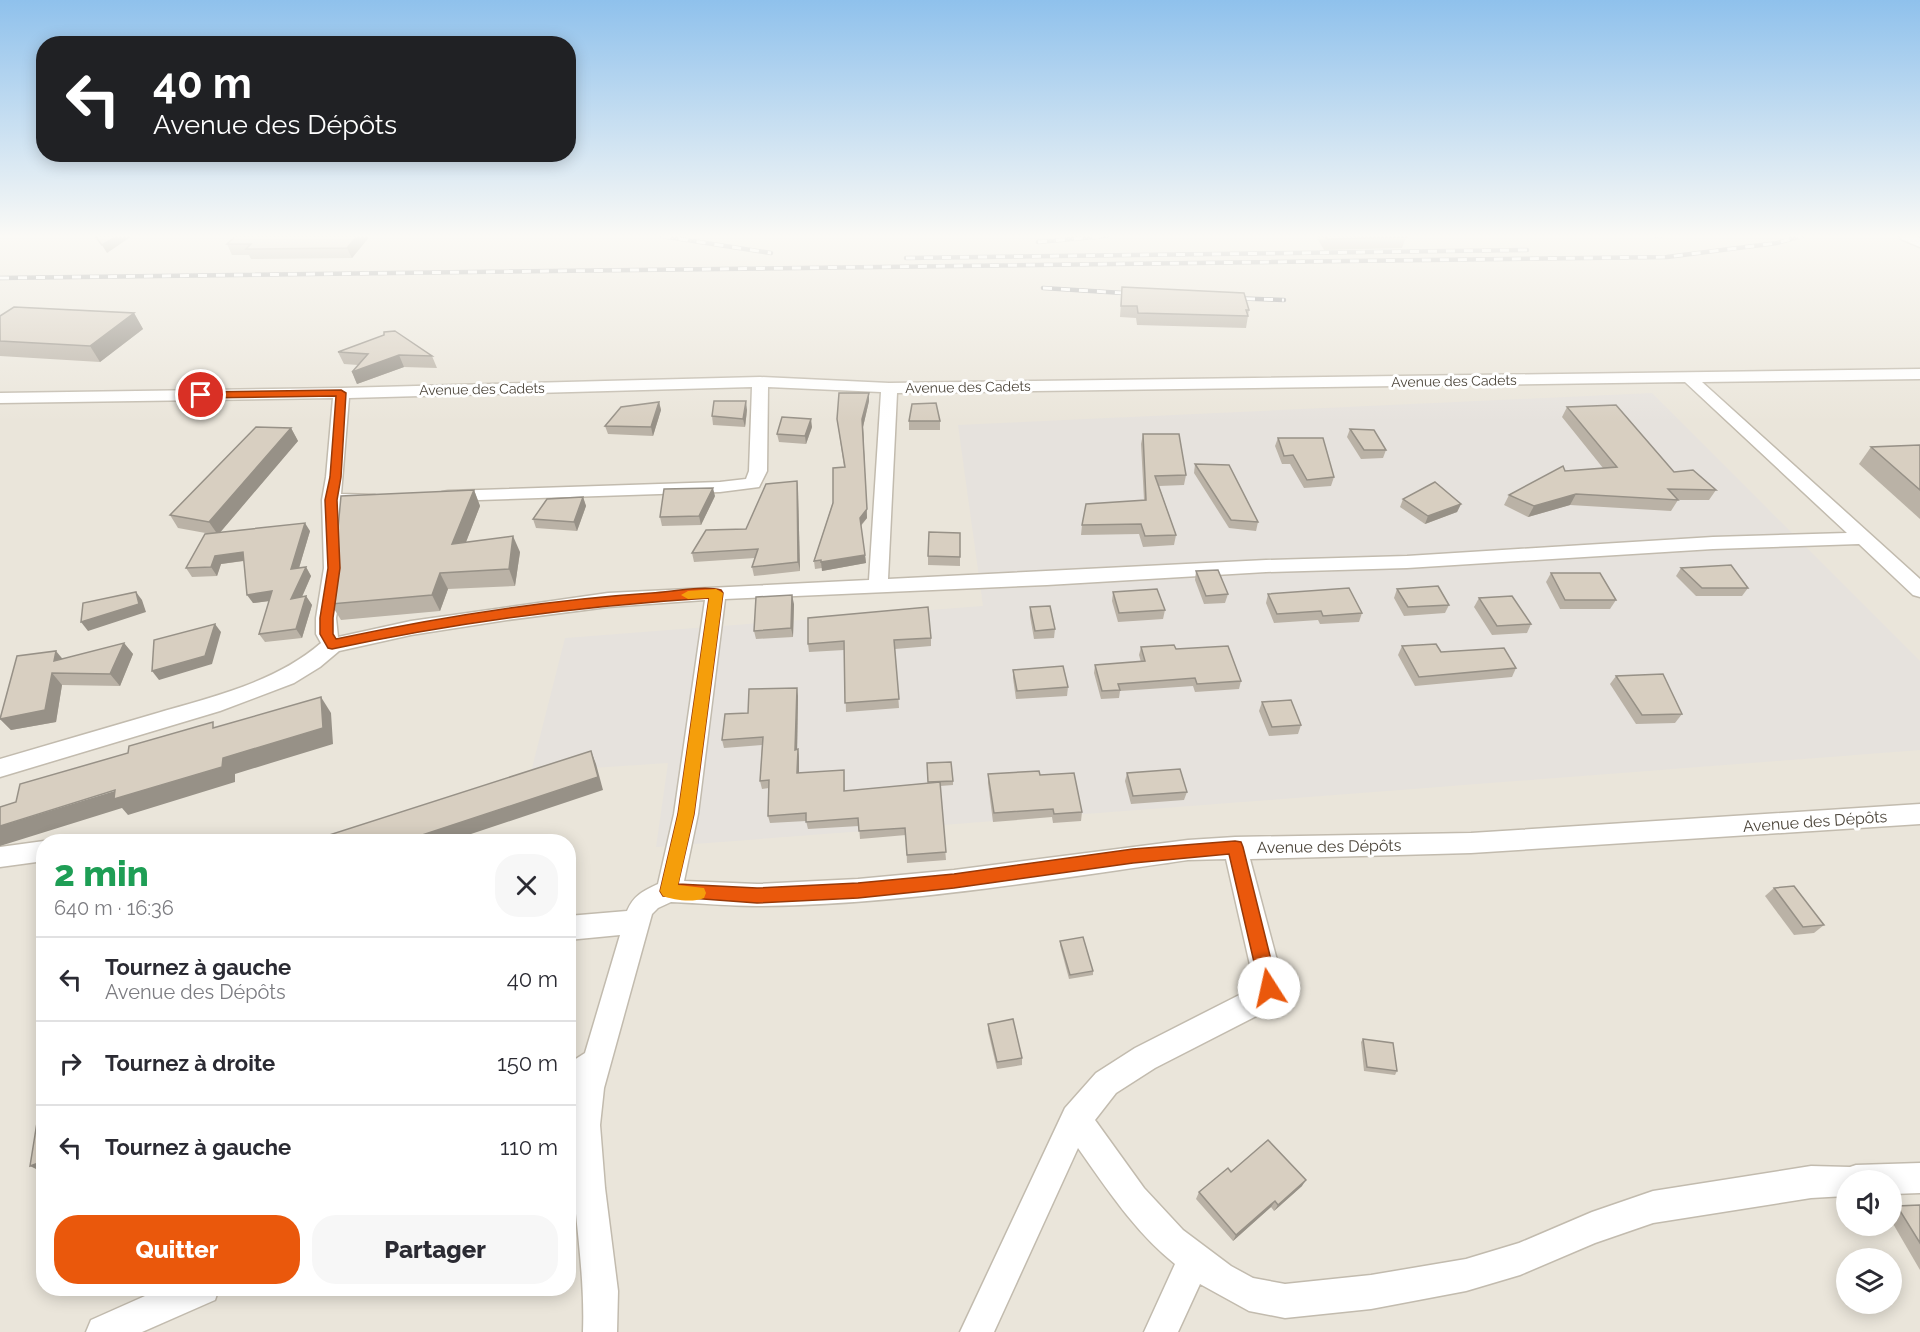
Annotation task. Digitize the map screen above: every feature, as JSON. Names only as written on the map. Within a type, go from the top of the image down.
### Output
[{"type":"street","name":"Avenue des Cadets","points":[[5,399],[760,382],[889,388],[1920,374]]},
{"type":"street","points":[[1690,378],[1768,455],[1816,493],[1920,590]]},
{"type":"street","points":[[425,497],[720,487],[753,483],[758,471],[760,382]]},
{"type":"street","points":[[878,585],[889,388]]},
{"type":"street","points":[[332,645],[326,634],[326,626],[334,568],[331,500],[335,477],[341,393]]},
{"type":"street","points":[[331,500],[390,498]]},
{"type":"street","points":[[0,768],[212,705],[286,678],[313,662],[332,645],[411,628],[608,600],[1266,566],[1498,557],[1713,543],[1862,538]]},
{"type":"street","points":[[600,1332],[601,1291],[589,1188],[585,1125],[589,1088],[641,909],[650,900],[669,891],[686,814],[716,593]]},
{"type":"street","name":"Avenue des Dépôts","points":[[669,891],[757,895],[858,890],[954,881],[1133,856],[1235,847],[1471,843],[1920,814]]},
{"type":"street","points":[[977,1332],[1076,1119],[1106,1083],[1145,1058],[1264,998],[1269,988],[1268,979],[1235,847]]},
{"type":"street","points":[[0,857],[36,852]]},
{"type":"street","points":[[576,927],[636,922]]},
{"type":"street","points":[[576,1076],[597,1062]]},
{"type":"street","points":[[1076,1119],[1133,1199],[1172,1240],[1219,1278],[1250,1294],[1285,1301],[1371,1292],[1466,1275],[1520,1259],[1592,1228],[1653,1207],[1810,1182],[1836,1181]]},
{"type":"street","points":[[1902,1179],[1920,1178]]},
{"type":"street","points":[[1161,1332],[1195,1258]]},
{"type":"street","points":[[103,1332],[185,1296]]},
{"type":"shaded area","points":[[0,298],[1920,298],[1920,1332],[0,1332]]},
{"type":"shaded area","points":[[1652,393],[1920,661],[1920,750],[656,847],[668,763],[531,772],[565,638],[983,606],[958,425]]},
{"type":"building","points":[[1121,298],[1246,298],[1249,310],[1246,310],[1248,316],[1138,313],[1137,306],[1121,306]]},
{"type":"building","points":[[14,307],[134,313],[90,346],[0,341],[0,316]]},
{"type":"building","points":[[395,331],[432,356],[399,355],[352,372],[368,354],[338,352],[384,335],[384,332]]},
{"type":"building","points":[[839,393],[869,393],[862,419],[867,509],[860,518],[865,555],[821,562],[821,560],[814,561],[833,503],[833,468],[845,467],[837,419]]},
{"type":"building","points":[[714,401],[746,401],[743,419],[712,416]]},
{"type":"building","points":[[659,402],[651,427],[605,426],[621,407]]},
{"type":"building","points":[[936,403],[940,421],[909,421],[912,404]]},
{"type":"building","points":[[1616,405],[1674,472],[1693,470],[1716,490],[1668,489],[1678,500],[1576,494],[1534,506],[1509,495],[1563,466],[1565,471],[1617,467],[1567,407]]},
{"type":"building","points":[[782,417],[811,419],[805,436],[777,434]]},
{"type":"building","points":[[256,427],[291,428],[209,522],[170,515]]},
{"type":"building","points":[[1350,429],[1374,430],[1386,450],[1364,450]]},
{"type":"building","points":[[1143,434],[1179,434],[1186,475],[1155,476],[1176,535],[1145,536],[1141,524],[1082,525],[1086,504],[1146,500]]},
{"type":"building","points":[[1278,438],[1323,438],[1334,477],[1307,480],[1293,455],[1284,456]]},
{"type":"building","points":[[1920,445],[1920,490],[1871,447]]},
{"type":"building","points":[[1195,464],[1229,465],[1258,522],[1231,520]]},
{"type":"building","points":[[797,481],[798,562],[752,567],[758,549],[692,553],[706,530],[746,529],[766,484]]},
{"type":"building","points":[[1435,482],[1461,504],[1428,516],[1403,499]]},
{"type":"building","points":[[713,488],[699,516],[660,517],[664,489]]},
{"type":"building","points":[[474,490],[452,544],[513,536],[509,569],[440,573],[432,595],[331,604],[341,496]]},
{"type":"building","points":[[583,497],[574,522],[533,519],[547,499]]},
{"type":"building","points":[[305,523],[291,569],[306,567],[291,599],[306,596],[296,629],[259,634],[272,591],[247,595],[243,552],[215,556],[211,567],[186,568],[205,534]]},
{"type":"building","points":[[929,532],[960,533],[960,557],[928,556]]},
{"type":"building","points":[[1731,565],[1748,588],[1702,588],[1681,568]]},
{"type":"building","points":[[1218,570],[1228,594],[1206,596],[1196,571]]},
{"type":"building","points":[[1551,573],[1600,573],[1616,600],[1565,600]]},
{"type":"building","points":[[1438,586],[1449,605],[1408,607],[1397,589]]},
{"type":"building","points":[[1349,588],[1362,613],[1323,616],[1321,611],[1277,614],[1268,594]]},
{"type":"building","points":[[1157,589],[1165,610],[1119,613],[1113,592]]},
{"type":"building","points":[[136,592],[139,604],[81,622],[83,603]]},
{"type":"building","points":[[792,595],[791,628],[754,631],[756,597]]},
{"type":"building","points":[[1512,596],[1531,624],[1497,626],[1479,598]]},
{"type":"building","points":[[1050,606],[1055,629],[1035,631],[1030,607]]},
{"type":"building","points":[[928,607],[931,638],[894,640],[899,699],[845,703],[844,641],[808,644],[808,618]]},
{"type":"building","points":[[215,624],[205,656],[152,671],[154,640]]},
{"type":"building","points":[[124,643],[110,674],[52,673],[45,710],[0,719],[17,656],[56,651],[54,661]]},
{"type":"building","points":[[1436,644],[1441,652],[1504,648],[1516,668],[1419,677],[1402,646]]},
{"type":"building","points":[[1174,645],[1176,649],[1228,646],[1241,681],[1197,684],[1195,678],[1118,684],[1120,690],[1102,691],[1095,665],[1145,661],[1141,647]]},
{"type":"building","points":[[1063,666],[1068,687],[1017,691],[1013,670]]},
{"type":"building","points":[[1663,674],[1682,714],[1642,715],[1616,676]]},
{"type":"building","points":[[797,688],[795,750],[798,749],[797,773],[844,770],[844,791],[940,782],[946,852],[907,855],[905,828],[859,831],[858,818],[806,822],[806,813],[768,816],[769,780],[760,781],[763,737],[722,740],[725,714],[748,713],[749,689]]},
{"type":"building","points":[[321,697],[323,728],[223,758],[222,767],[114,799],[115,790],[0,826],[0,807],[16,802],[20,784],[128,753],[129,746],[213,722],[213,728]]},
{"type":"building","points":[[1291,700],[1301,725],[1272,727],[1262,702]]},
{"type":"building","points":[[591,751],[598,777],[425,834],[332,834]]},
{"type":"building","points":[[951,762],[953,781],[928,782],[927,763]]},
{"type":"building","points":[[1180,769],[1187,792],[1133,796],[1127,773]]},
{"type":"building","points":[[1039,771],[1040,775],[1074,773],[1082,812],[1054,814],[1053,809],[994,813],[988,774]]},
{"type":"building","points":[[1794,886],[1824,925],[1803,927],[1774,888]]},
{"type":"building","points":[[1083,937],[1093,971],[1070,975],[1060,941]]},
{"type":"building","points":[[1013,1019],[1022,1058],[997,1062],[988,1024]]},
{"type":"building","points":[[1363,1039],[1393,1043],[1397,1071],[1367,1067]]},
{"type":"building","points":[[36,1129],[36,1164],[30,1166]]},
{"type":"building","points":[[1268,1140],[1306,1180],[1278,1205],[1275,1201],[1236,1235],[1199,1192],[1228,1168],[1231,1172]]},
{"type":"building","points":[[1920,1205],[1920,1243],[1902,1214],[1902,1206]]},
{"type":"railway","points":[[1232,298],[1284,300]]},
{"type":"slow traffic","points":[[688,595],[716,593],[686,814],[669,891],[698,893]]},
{"type":"route","points":[[201,395],[341,393],[335,477],[331,500],[334,568],[326,618],[326,634],[332,645],[411,628],[507,613],[608,600],[716,593],[686,814],[669,891],[757,895],[858,890],[954,881],[1133,856],[1235,847],[1269,988]]}]
